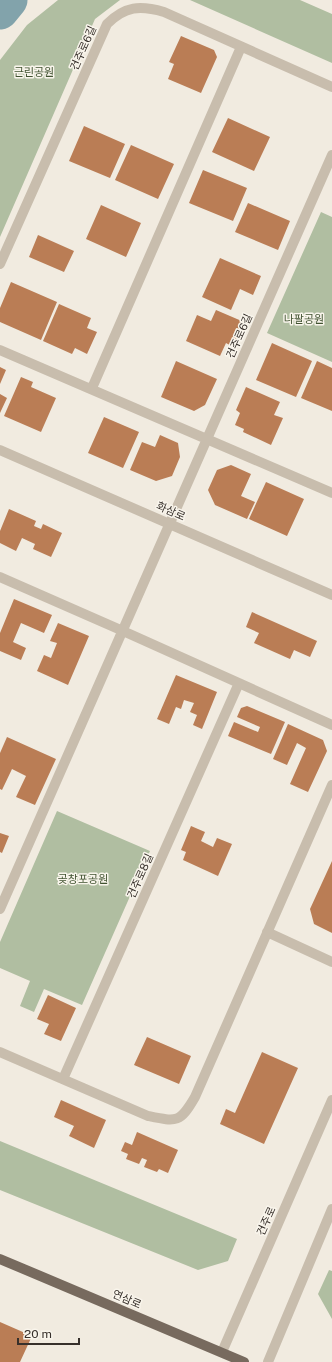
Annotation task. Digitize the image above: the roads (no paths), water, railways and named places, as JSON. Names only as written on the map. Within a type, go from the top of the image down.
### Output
[{"type":"main road","name":"연삼로","points":[[0,1259],[244,1362]]},
{"type":"street","name":"건주로6길","points":[[0,264],[107,24],[123,12],[137,7],[149,8],[164,12],[332,87]]},
{"type":"street","points":[[92,388],[241,47]]},
{"type":"street","name":"건주로6길","points":[[123,631],[332,155]]},
{"type":"street","points":[[0,350],[92,388],[330,492],[332,482]]},
{"type":"street","name":"화삼로","points":[[0,450],[332,595]]},
{"type":"street","points":[[1,580],[123,631],[332,725]]},
{"type":"street","points":[[0,909],[123,631]]},
{"type":"street","name":"건주로8길","points":[[63,1079],[239,683]]},
{"type":"street","points":[[0,1052],[148,1116],[163,1119],[176,1119],[182,1117],[195,1097],[332,785]]},
{"type":"street","points":[[267,932],[332,962]]},
{"type":"street","name":"건주로","points":[[222,1352],[332,1100]]},
{"type":"street","points":[[268,1362],[332,1209]]},
{"type":"waterway","points":[[0,11],[9,0]]},
{"type":"park label","name":"근린공원","points":[[34,72]]},
{"type":"park label","name":"나팔공원","points":[[304,319]]},
{"type":"park label","name":"곶창포공원","points":[[83,879]]}]
